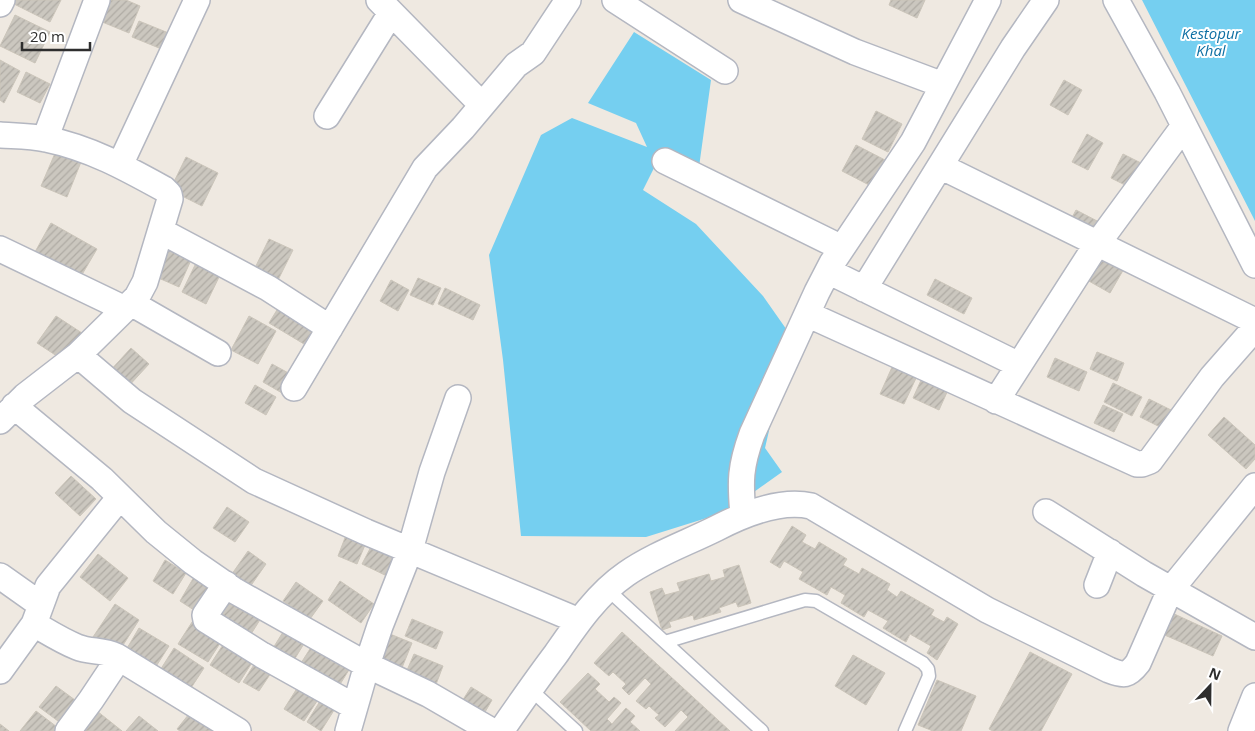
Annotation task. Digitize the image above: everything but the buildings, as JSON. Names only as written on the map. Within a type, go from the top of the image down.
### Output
[{"type":"street","points":[[0,4],[2,0]]},
{"type":"street","points":[[45,139],[97,0]]},
{"type":"street","points":[[120,165],[196,0]]},
{"type":"street","points":[[294,388],[425,168],[516,65],[533,53],[568,0]]},
{"type":"street","points":[[615,0],[644,7],[725,71]]},
{"type":"street","points":[[741,0],[855,52],[943,84]]},
{"type":"street","points":[[742,516],[740,478],[744,457],[752,434],[807,314],[828,271],[842,248],[913,142],[988,0]]},
{"type":"street","points":[[864,289],[1013,48],[1046,0]]},
{"type":"street","points":[[1116,0],[1168,92],[1255,265]]},
{"type":"street","points":[[327,116],[385,6],[482,105]]},
{"type":"street","points":[[996,401],[1097,244],[1184,126]]},
{"type":"street","points":[[0,135],[45,139],[96,153],[164,189],[169,194],[169,205],[145,282],[138,297],[78,355],[4,415],[102,479],[156,532],[193,562],[249,599],[367,665],[428,694],[492,731]]},
{"type":"street","points":[[665,161],[842,248]]},
{"type":"street","points":[[940,166],[1255,321]]},
{"type":"street","points":[[161,231],[268,288],[330,328]]},
{"type":"street","points":[[0,249],[128,306],[218,353]]},
{"type":"street","points":[[828,271],[1019,365]]},
{"type":"street","points":[[807,314],[1137,464],[1150,461],[1212,377],[1255,328]]},
{"type":"street","points":[[78,355],[132,400],[240,473],[410,550],[579,621]]},
{"type":"street","points":[[348,731],[367,665],[410,550],[432,472],[458,398]]},
{"type":"street","points":[[501,731],[579,621],[607,589],[626,574],[653,558],[742,516],[784,505],[801,504],[811,506],[987,610],[1120,675],[1130,672],[1138,663],[1172,589],[1255,486]]},
{"type":"street","points":[[0,672],[37,615],[48,586],[120,497]]},
{"type":"street","points":[[1046,512],[1255,637]]},
{"type":"street","points":[[1097,586],[1110,552]]},
{"type":"street","points":[[0,576],[37,615],[76,647],[104,652],[119,658],[238,731]]},
{"type":"street","points":[[226,584],[205,615],[206,620],[262,655],[355,707]]},
{"type":"street","points":[[68,731],[119,658]]},
{"type":"street","points":[[1241,731],[1255,696]]},
{"type":"lane","points":[[607,589],[762,731]]},
{"type":"lane","points":[[665,642],[805,600],[816,601],[924,663],[928,669],[929,676],[905,731]]},
{"type":"lane","points":[[530,689],[576,731]]},
{"type":"water","name":"Kestopur Khal","points":[[1142,0],[1255,0],[1255,221],[1253,217]]},
{"type":"water","points":[[634,32],[711,80],[699,167],[659,158],[643,190],[696,224],[763,296],[796,343],[751,414],[771,422],[765,448],[782,472],[726,512],[646,537],[521,536],[503,360],[489,255],[541,135],[572,118],[647,147],[636,123],[588,103]]}]
